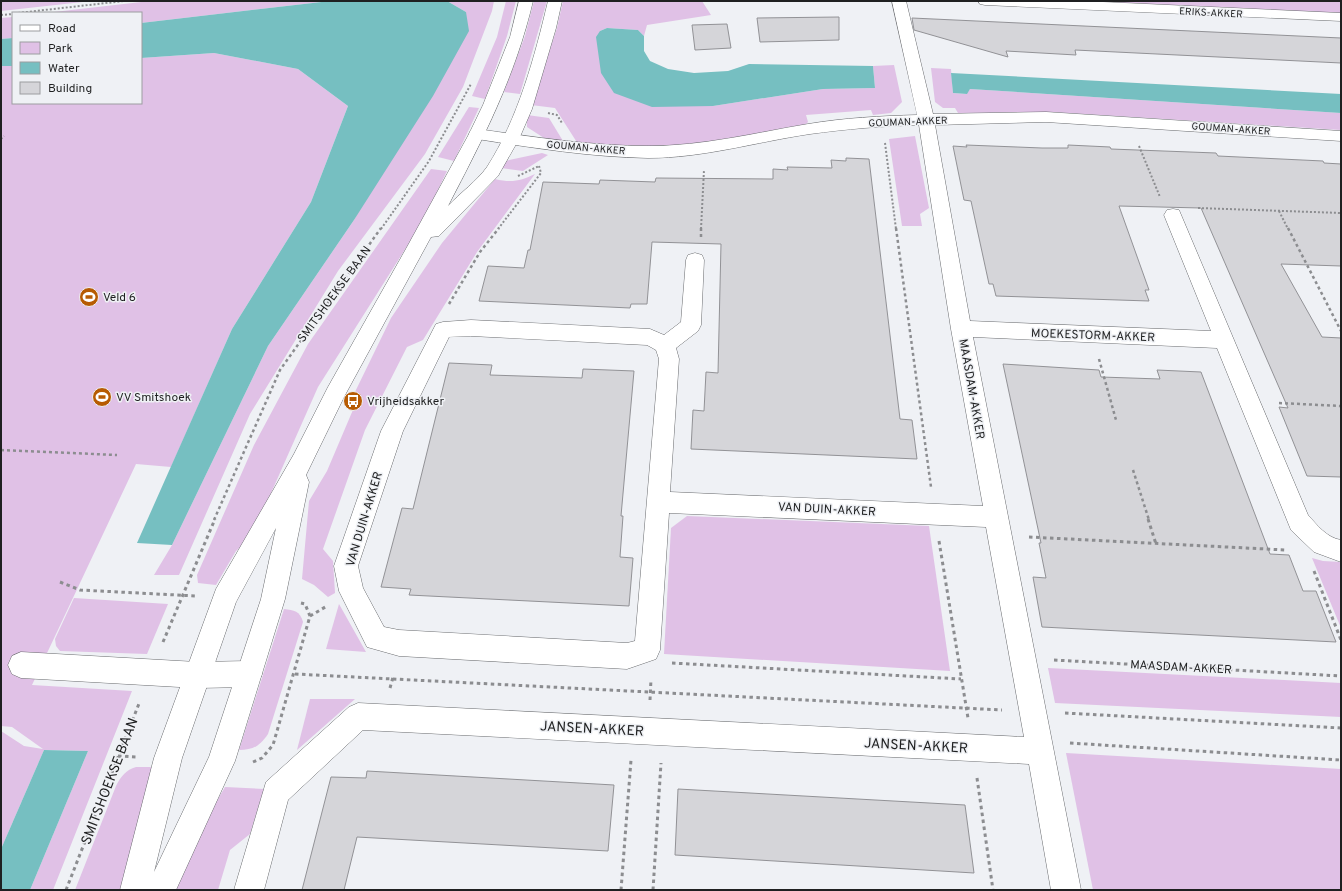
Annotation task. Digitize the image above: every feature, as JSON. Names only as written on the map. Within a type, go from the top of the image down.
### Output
[{"type":"street","points":[[135,890],[168,758],[225,597],[302,461],[335,393],[416,248],[477,134],[491,105],[517,38],[526,1]]},
{"type":"street","points":[[416,248],[492,172],[524,109],[549,28],[555,1]]},
{"type":"street","points":[[899,1],[926,120]]},
{"type":"street","name":"ERIKS-AKKER","points":[[985,1],[1341,17]]},
{"type":"street","name":"GOUMAN-AKKER","points":[[477,134],[568,147],[649,152],[705,148],[810,129],[882,121],[1046,117],[1129,121],[1341,136]]},
{"type":"street","name":"MAASDAM-AKKER","points":[[926,120],[961,329],[1066,890]]},
{"type":"street","points":[[1169,211],[1309,544],[1341,551]]},
{"type":"street","points":[[665,345],[692,325],[695,260]]},
{"type":"street","points":[[443,330],[471,328],[650,337],[665,345],[669,359],[648,656]]},
{"type":"street","name":"MOEKESTORM-AKKER","points":[[961,329],[1224,340]]},
{"type":"street","name":"VAN DUIN-AKKER","points":[[443,330],[392,431],[346,566],[351,591],[376,638],[399,643],[648,656]]},
{"type":"street","points":[[161,890],[221,761],[273,599],[302,461]]},
{"type":"street","name":"VAN DUIN-AKKER","points":[[659,502],[997,526]]},
{"type":"street","points":[[21,664],[197,675],[249,674]]},
{"type":"street","name":"JANSEN-AKKER","points":[[249,890],[276,792],[358,716],[383,716],[648,731],[1038,746]]},
{"type":"path","points":[[27,12],[124,1]]},
{"type":"path","points":[[1,15],[12,14]]},
{"type":"path","name":"SMITSHOEKSE BAAN","points":[[66,890],[181,596],[280,370],[429,162],[474,79]]},
{"type":"path","points":[[1129,121],[1169,211],[1280,211],[1341,213]]},
{"type":"path","points":[[1,140],[4,136]]},
{"type":"path","points":[[695,260],[700,257],[705,148]]},
{"type":"path","points":[[443,330],[442,317],[480,252],[541,173],[539,166]]},
{"type":"path","points":[[1280,211],[1341,331]]},
{"type":"path","points":[[1092,335],[1116,420]]},
{"type":"path","points":[[1249,402],[1341,406]]},
{"type":"path","points":[[1,450],[117,455]]},
{"type":"path","points":[[1133,470],[1156,544]]},
{"type":"path","points":[[997,526],[1156,544],[1309,544],[1341,640]]},
{"type":"path","points":[[60,582],[80,590],[181,596]]},
{"type":"path","points":[[383,716],[393,678],[399,643]]},
{"type":"path","points":[[653,890],[648,731],[651,670],[648,656],[961,679]]},
{"type":"path","name":"MAASDAM-AKKER","points":[[1022,658],[1341,676]]},
{"type":"path","points":[[295,674],[1341,728]]},
{"type":"path","points":[[621,890],[648,731]]},
{"type":"path","points":[[1038,746],[1341,760]]},
{"type":"green space","points":[[92,1],[1,11],[1,2]]},
{"type":"green space","points":[[150,1],[330,1],[142,23],[142,12],[54,12]]},
{"type":"green space","points":[[447,1],[494,1],[492,11],[463,87],[425,154],[338,271],[250,414],[179,575],[154,575],[172,545],[268,346],[354,220],[466,12]]},
{"type":"green space","points":[[506,1],[516,1],[507,36],[485,99],[472,96],[497,37]]},
{"type":"green space","points":[[534,1],[547,1],[520,94],[504,92],[525,36]]},
{"type":"green space","points":[[563,1],[702,1],[711,15],[647,25],[644,36],[638,30],[607,28],[600,31],[713,106],[823,89],[875,88],[873,66],[894,65],[902,102],[891,113],[873,115],[871,110],[806,115],[808,122],[803,127],[689,146],[645,148],[578,144],[555,108],[531,105],[557,28]]},
{"type":"green space","points":[[1064,1],[1341,1],[1341,14]]},
{"type":"green space","points":[[12,17],[12,38],[1,39],[1,18]]},
{"type":"green space","name":"VV Smitshoek","points":[[214,53],[298,69],[348,106],[311,202],[232,329],[171,467],[136,464],[32,685],[132,691],[53,890],[30,890],[88,751],[44,750],[1,849],[1,731],[24,746],[43,749],[12,727],[1,726],[1,66],[12,66],[12,104],[142,104],[142,58]]},
{"type":"green space","points":[[931,68],[951,69],[953,93],[966,94],[970,89],[1341,113],[1341,130],[1052,112],[958,113],[955,108],[943,108],[935,102]]},
{"type":"green space","points":[[469,107],[479,108],[454,161],[438,157]]},
{"type":"green space","points":[[527,115],[549,118],[563,141],[544,138],[527,127]]},
{"type":"green space","points":[[915,136],[929,208],[920,214],[922,226],[902,226],[889,139]]},
{"type":"green space","points":[[542,153],[548,155],[523,171],[501,168],[505,161]]},
{"type":"green space","points":[[431,169],[447,171],[423,221],[318,387],[252,536],[236,551],[216,585],[198,583],[197,575],[254,445],[308,344]]},
{"type":"green space","points":[[535,174],[477,252],[423,340],[407,347],[365,430],[323,549],[333,561],[335,593],[328,597],[314,585],[302,579],[309,501],[327,471],[358,398],[354,394],[391,318],[442,243],[495,179],[516,181]]},
{"type":"green space","points":[[687,516],[929,526],[950,671],[664,654],[671,528]]},
{"type":"green space","points":[[1312,558],[1323,561],[1341,562],[1341,628]]},
{"type":"green space","points":[[74,598],[168,604],[147,654],[60,651],[56,646],[55,639]]},
{"type":"green space","points":[[339,604],[366,652],[326,649]]},
{"type":"green space","points":[[284,609],[298,613],[303,622],[268,734],[262,742],[256,746],[239,750]]},
{"type":"green space","points":[[1048,668],[1341,683],[1341,717],[1055,703]]},
{"type":"green space","points":[[310,699],[355,699],[297,750]]},
{"type":"green space","points":[[1066,753],[1341,769],[1341,890],[1093,890]]},
{"type":"green space","points":[[136,767],[153,767],[141,809],[136,854],[129,890],[75,890],[116,786],[124,774]]},
{"type":"green space","points":[[225,787],[264,789],[250,834],[230,850],[218,890],[171,890],[187,852]]},
{"type":"water","points":[[330,1],[447,1],[466,12],[469,31],[433,96],[354,220],[268,346],[172,545],[137,543],[232,329],[311,202],[348,106],[298,69],[214,53],[142,58],[142,23]]},
{"type":"water","points":[[607,28],[638,30],[644,36],[644,51],[650,61],[668,69],[694,73],[728,71],[749,64],[873,66],[875,88],[823,89],[713,106],[652,107],[614,93],[601,73],[596,37],[600,31]]},
{"type":"water","points":[[12,38],[12,66],[1,66],[1,39]]},
{"type":"water","points":[[951,73],[1341,94],[1341,113],[970,89],[967,94],[953,93]]},
{"type":"water","points":[[44,750],[88,751],[30,890],[1,890],[1,849]]},
{"type":"building","points":[[839,17],[839,40],[760,42],[757,18]]},
{"type":"building","points":[[912,18],[1341,38],[1341,63],[1075,50],[1076,55],[1006,51],[1008,57],[914,30]]},
{"type":"building","points":[[727,24],[731,48],[695,50],[692,25]]},
{"type":"building","points":[[966,145],[1042,148],[1068,148],[1068,145],[1110,147],[1111,149],[1216,153],[1218,156],[1323,161],[1324,163],[1341,164],[1341,266],[1281,264],[1322,337],[1341,338],[1341,477],[1307,476],[1279,407],[1288,408],[1201,208],[1119,206],[1149,290],[1145,290],[1149,301],[996,296],[993,284],[989,284],[971,201],[964,200],[953,146],[967,147]]},
{"type":"building","points":[[846,158],[869,159],[900,419],[912,420],[917,459],[691,449],[693,410],[704,411],[706,372],[718,373],[721,244],[652,242],[647,304],[631,304],[630,308],[479,301],[488,266],[524,268],[528,250],[530,250],[543,182],[599,184],[600,180],[655,182],[656,178],[773,179],[773,169],[788,170],[787,167],[832,168],[831,160],[846,161]]},
{"type":"building","points":[[449,363],[492,365],[490,375],[582,378],[583,369],[634,371],[621,516],[623,516],[620,557],[633,558],[629,606],[409,595],[411,589],[381,587],[402,508],[413,509]]},
{"type":"building","points":[[1003,364],[1099,370],[1101,377],[1160,379],[1157,370],[1201,372],[1270,554],[1289,555],[1303,591],[1316,591],[1336,642],[1042,627],[1033,577],[1046,578],[1039,543],[1041,543]]},
{"type":"building","points":[[367,771],[614,785],[608,851],[357,837],[344,890],[302,890],[331,777],[366,778]]},
{"type":"building","points":[[678,789],[965,805],[974,873],[675,855]]},
{"type":"place","name":"Veld 6","points":[[89,297]]},
{"type":"place","name":"VV Smitshoek","points":[[102,397]]},
{"type":"place","name":"Vrijheidsakker","points":[[353,401]]}]
